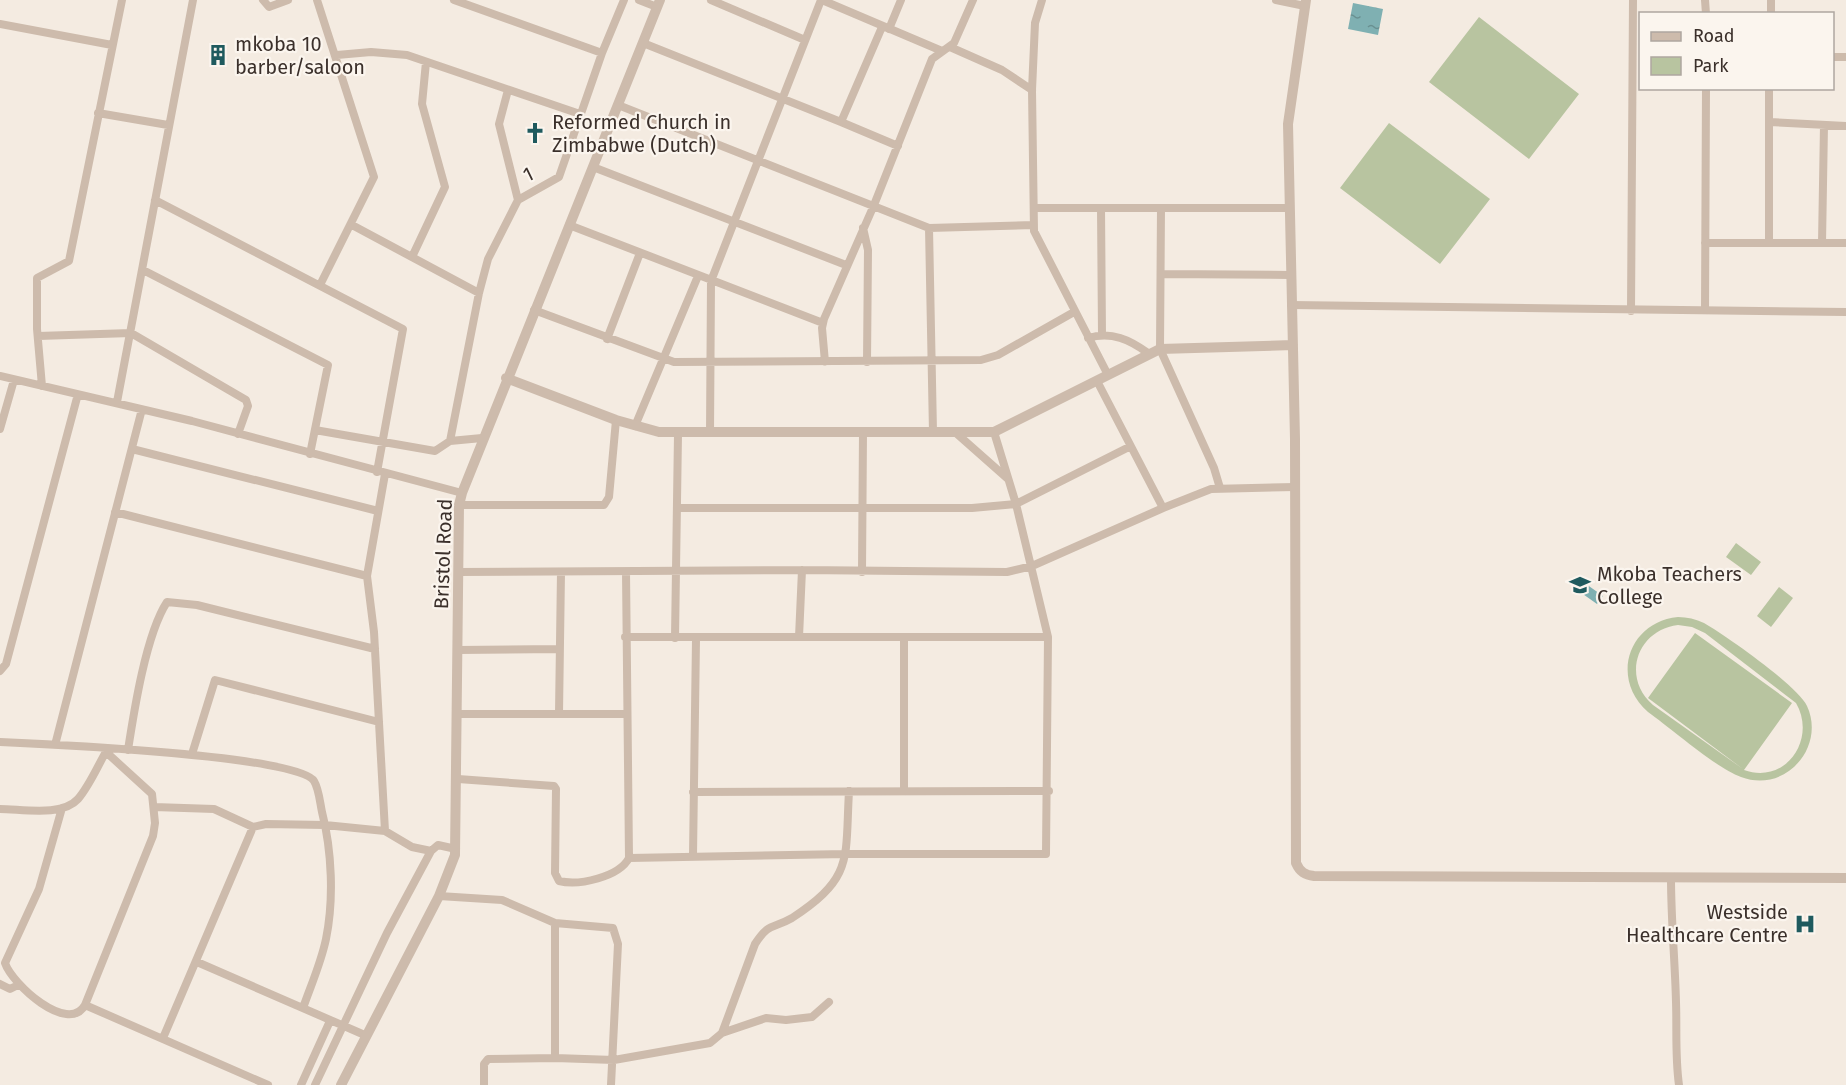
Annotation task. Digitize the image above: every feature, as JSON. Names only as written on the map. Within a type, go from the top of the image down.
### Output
[{"type":"street","points":[[42,386],[37,278],[69,261],[122,0]]},
{"type":"street","points":[[117,402],[193,0]]},
{"type":"street","points":[[263,0],[270,7],[288,0]]},
{"type":"street","points":[[317,0],[337,55],[374,174],[352,225],[320,285]]},
{"type":"street","points":[[454,0],[602,53]]},
{"type":"street","name":"1","points":[[518,200],[559,177],[602,53],[624,0]]},
{"type":"street","points":[[639,0],[659,4]]},
{"type":"street","points":[[711,0],[805,40]]},
{"type":"street","points":[[710,433],[711,281],[822,0],[942,51]]},
{"type":"street","points":[[841,122],[885,28],[901,0]]},
{"type":"street","points":[[825,362],[822,323],[874,205],[932,59],[950,47],[973,0]]},
{"type":"street","points":[[1042,0],[1035,22],[1032,90],[1034,225],[1040,243],[1074,312],[1108,375]]},
{"type":"street","points":[[1276,0],[1306,3],[1288,110],[1293,345],[1296,863],[1302,872],[1314,876],[1846,878]]},
{"type":"street","points":[[1631,310],[1637,56],[1633,0]]},
{"type":"street","name":"Bristol Road","points":[[341,1085],[439,896],[453,863],[456,849],[459,505],[462,493],[506,378],[659,4]]},
{"type":"street","points":[[0,24],[112,45]]},
{"type":"street","points":[[643,43],[898,146]]},
{"type":"street","points":[[950,47],[1002,70],[1032,90]]},
{"type":"street","points":[[337,55],[380,52],[407,55],[580,114]]},
{"type":"street","points":[[412,257],[445,187],[422,104],[426,62]]},
{"type":"street","points":[[450,441],[479,293],[491,253],[518,200],[499,124],[508,90]]},
{"type":"street","points":[[1705,310],[1706,90]]},
{"type":"street","points":[[1769,90],[1769,242]]},
{"type":"street","points":[[618,105],[929,228],[1034,225]]},
{"type":"street","points":[[98,113],[168,124]]},
{"type":"street","points":[[1770,122],[1846,126]]},
{"type":"street","points":[[1821,243],[1824,125]]},
{"type":"street","points":[[593,167],[846,265]]},
{"type":"street","points":[[155,200],[403,330],[382,440],[378,511],[367,576],[375,650],[385,831]]},
{"type":"street","points":[[1035,208],[1289,208]]},
{"type":"street","points":[[1101,208],[1102,335]]},
{"type":"street","points":[[1161,208],[1160,348],[1214,468],[1220,488]]},
{"type":"street","points":[[352,225],[479,293]]},
{"type":"street","points":[[569,225],[822,323]]},
{"type":"street","points":[[863,228],[868,250],[867,362]]},
{"type":"street","points":[[929,228],[933,432]]},
{"type":"street","points":[[1705,243],[1846,243]]},
{"type":"street","points":[[607,339],[640,253]]},
{"type":"street","points":[[143,270],[328,365],[310,454]]},
{"type":"street","points":[[1162,274],[1291,275]]},
{"type":"street","points":[[635,426],[698,276]]},
{"type":"street","points":[[1291,305],[1846,312]]},
{"type":"street","points":[[534,310],[662,360],[711,363],[932,362],[992,357],[1074,312]]},
{"type":"street","points":[[38,336],[131,333],[246,400],[248,406],[238,434]]},
{"type":"street","points":[[1088,338],[1102,335],[1127,339],[1149,353]]},
{"type":"street","points":[[506,378],[616,420],[678,434],[994,432],[1160,348],[1293,345]]},
{"type":"street","points":[[0,376],[117,402],[462,493]]},
{"type":"street","points":[[0,429],[14,380]]},
{"type":"street","points":[[1096,381],[1163,508]]},
{"type":"street","points":[[0,671],[6,664],[78,394]]},
{"type":"street","points":[[55,745],[142,409]]},
{"type":"street","points":[[459,505],[604,505],[609,497],[616,420]]},
{"type":"street","points":[[315,430],[435,451],[450,441],[482,438]]},
{"type":"street","points":[[862,572],[863,432]]},
{"type":"street","points":[[629,858],[846,854],[1044,856],[1047,852],[1048,637],[1016,504],[994,432]]},
{"type":"street","points":[[956,433],[1009,480]]},
{"type":"street","points":[[675,638],[678,434]]},
{"type":"street","points":[[677,508],[972,508],[1016,504],[1129,447]]},
{"type":"street","points":[[132,449],[378,511]]},
{"type":"street","points":[[458,572],[802,570],[995,573],[1032,566],[1163,508],[1220,488],[1294,487]]},
{"type":"street","points":[[115,512],[367,576]]},
{"type":"street","points":[[799,637],[802,570]]},
{"type":"street","points":[[559,713],[561,572]]},
{"type":"street","points":[[458,779],[554,786],[556,796],[555,873],[559,882],[593,879],[614,874],[629,858],[625,714],[626,572]]},
{"type":"street","points":[[128,750],[138,693],[158,619],[167,602],[197,605],[375,650]]},
{"type":"street","points":[[625,637],[696,639],[1048,637]]},
{"type":"street","points":[[904,637],[904,791]]},
{"type":"street","points":[[693,856],[696,639]]},
{"type":"street","points":[[458,650],[559,649]]},
{"type":"street","points":[[192,754],[215,681],[379,722]]},
{"type":"street","points":[[457,714],[625,714]]},
{"type":"street","points":[[0,742],[106,751],[192,754],[290,769],[307,775],[314,781],[325,825],[329,916],[326,940],[303,1008]]},
{"type":"street","points":[[62,807],[39,888],[5,963],[18,985],[40,1003],[68,1015],[79,1013],[85,1005],[150,846],[155,823],[152,794],[106,751]]},
{"type":"street","points":[[0,809],[62,807],[79,797],[106,751]]},
{"type":"street","points":[[722,1033],[755,944],[763,932],[770,926],[783,923],[820,899],[840,873],[846,854],[849,791]]},
{"type":"street","points":[[693,792],[1048,791]]},
{"type":"street","points":[[154,807],[214,808],[252,827],[266,824],[325,825],[385,831],[412,848],[431,851]]},
{"type":"street","points":[[163,1038],[252,827]]},
{"type":"street","points":[[315,1085],[387,933],[431,851],[438,845],[456,849]]},
{"type":"street","points":[[1671,878],[1671,940],[1676,1002],[1676,1064],[1679,1085]]},
{"type":"street","points":[[439,896],[502,900],[555,923],[610,926],[616,931],[618,944],[611,1085]]},
{"type":"street","points":[[555,923],[555,1058]]},
{"type":"street","points":[[197,962],[367,1036]]},
{"type":"street","points":[[0,984],[10,989],[18,985]]},
{"type":"street","points":[[484,1085],[484,1064],[488,1059],[614,1060],[693,1048],[710,1043],[722,1033],[766,1018],[786,1020],[812,1017],[830,1002]]},
{"type":"street","points":[[85,1005],[268,1085]]},
{"type":"street","points":[[301,1085],[330,1021]]},
{"type":"green space","points":[[1479,17],[1579,94],[1529,159],[1429,82]]},
{"type":"green space","points":[[1389,123],[1490,199],[1440,264],[1340,188]]},
{"type":"green space","points":[[1736,543],[1761,562],[1751,575],[1726,557]]},
{"type":"green space","points":[[1779,587],[1793,598],[1771,627],[1757,616]]},
{"type":"green space","points":[[1681,617],[1704,623],[1760,661],[1801,697],[1807,706],[1811,722],[1811,737],[1798,763],[1786,773],[1773,779],[1757,781],[1741,777],[1707,757],[1648,712],[1636,699],[1630,684],[1628,669],[1630,654],[1647,629],[1661,621]],"holes":[[[1678,625],[1692,627],[1705,633],[1796,703],[1802,717],[1803,731],[1794,756],[1784,765],[1773,771],[1759,773],[1744,770],[1792,703],[1695,633],[1648,698],[1743,769],[1653,705],[1643,694],[1636,669],[1638,656],[1644,645],[1652,636],[1664,629]]]},
{"type":"water","points":[[1353,3],[1383,9],[1378,35],[1348,29]]},
{"type":"water","points":[[1586,584],[1603,596],[1597,604],[1580,592]]},
{"type":"place","name":"mkoba 10 barber/saloon","points":[[218,55]]},
{"type":"place","name":"Reformed Church in Zimbabwe (Dutch)","points":[[535,133]]},
{"type":"place","name":"Mkoba Teachers College","points":[[1580,585]]},
{"type":"place","name":"Westside Healthcare Centre","points":[[1805,924]]}]
